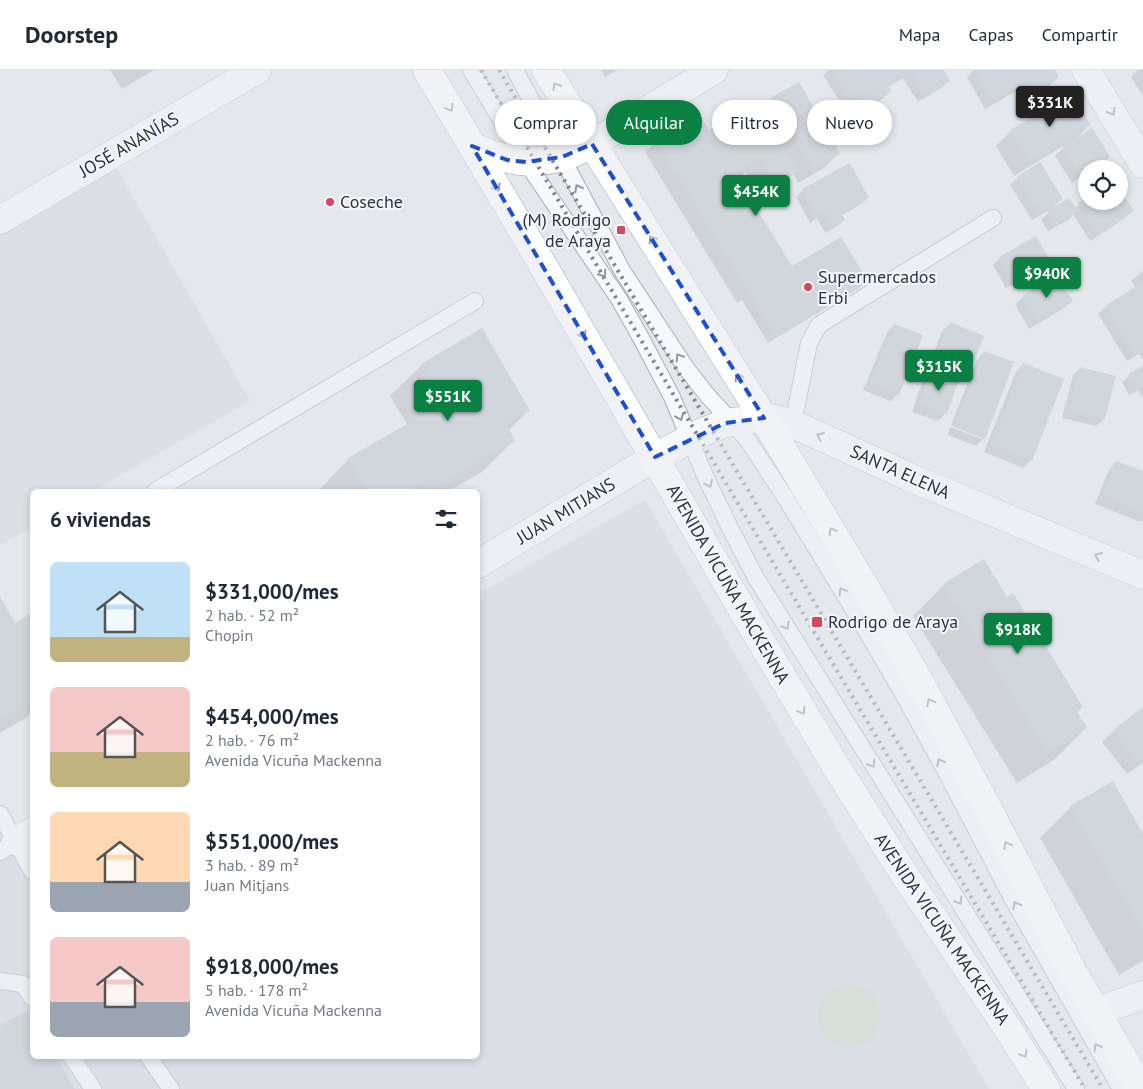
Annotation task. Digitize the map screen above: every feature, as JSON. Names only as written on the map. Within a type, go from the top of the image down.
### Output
[{"type":"main road","name":"AVENIDA VICUÑA MACKENNA","points":[[427,70],[835,765],[904,874],[1046,1089]]},
{"type":"main road","points":[[546,70],[565,100]]},
{"type":"main road","points":[[472,146],[508,160],[526,162],[545,161],[562,157],[578,152],[590,145]]},
{"type":"main road","points":[[593,145],[764,418],[866,587],[987,807],[1046,921],[1141,1089]]},
{"type":"street","name":"JOSÉ ANANÍAS","points":[[0,220],[257,70]]},
{"type":"street","points":[[596,142],[714,70]]},
{"type":"street","points":[[1086,70],[1143,164]]},
{"type":"street","name":"SANTA ELENA","points":[[655,457],[703,432],[725,423],[764,418],[776,419],[792,424],[914,479],[1143,574]]},
{"type":"street","name":"JUAN MITJANS","points":[[480,563],[655,457]]},
{"type":"street","points":[[1096,1012],[1143,995]]},
{"type":"lane","points":[[471,70],[526,162],[619,299],[672,397],[706,478],[756,578],[1076,1089]]},
{"type":"lane","points":[[515,70],[623,272],[686,368],[749,442],[785,497],[887,666],[1011,896],[1121,1089]]},
{"type":"lane","points":[[792,424],[809,343],[819,325],[993,218]]},
{"type":"lane","points":[[158,489],[475,301]]},
{"type":"lane","points":[[0,814],[30,867]]},
{"type":"lane","points":[[0,981],[24,984],[30,994]]},
{"type":"lane","points":[[73,1059],[93,1089]]},
{"type":"lane","points":[[150,1059],[171,1089]]},
{"type":"highlighted area","points":[[592,144],[764,418],[725,423],[655,457],[472,146],[507,160],[526,162],[562,157]]},
{"type":"shaded area","points":[[112,160],[250,401],[96,489],[30,489],[30,528],[0,545],[0,220]]},
{"type":"shaded area","points":[[645,500],[989,1089],[0,1089],[0,830],[30,828],[30,1059],[480,1059],[480,593]]},
{"type":"green space","points":[[849,984],[867,989],[872,993],[876,998],[881,1016],[876,1034],[872,1039],[867,1043],[849,1048],[831,1043],[826,1039],[822,1034],[817,1016],[822,998],[826,993],[831,989]]},
{"type":"building","points":[[832,70],[944,70],[950,81],[926,96],[911,72],[888,86],[891,92],[878,100],[851,100]]},
{"type":"building","points":[[974,70],[1055,70],[1059,78],[1032,94],[1026,83],[993,102]]},
{"type":"building","points":[[799,82],[809,100],[807,100],[807,145],[835,145],[840,154],[813,169],[797,141],[797,100],[774,100],[772,97]]},
{"type":"building","points":[[1072,93],[1091,125],[1029,162],[1010,130]]},
{"type":"building","points":[[702,119],[709,130],[712,128],[712,145],[782,145],[798,171],[777,184],[761,158],[735,174],[792,266],[841,237],[868,281],[776,337],[659,145],[702,145]]},
{"type":"building","points":[[1092,128],[1110,157],[1106,160],[1078,160],[1078,173],[1062,147]]},
{"type":"building","points":[[1040,162],[1063,199],[1040,213],[1017,177]]},
{"type":"building","points":[[850,163],[869,198],[842,213],[845,220],[833,227],[825,212],[817,216],[802,189]]},
{"type":"building","points":[[1069,198],[1078,211],[1056,225],[1047,211]]},
{"type":"building","points":[[1128,201],[1134,211],[1098,234],[1083,210],[1128,210]]},
{"type":"building","points":[[1036,236],[1050,260],[1014,282],[999,257]]},
{"type":"building","points":[[1058,275],[1073,301],[1037,323],[1022,296]]},
{"type":"building","points":[[1143,282],[1143,350],[1135,355],[1105,306]]},
{"type":"building","points":[[950,322],[984,336],[971,369],[936,355]]},
{"type":"building","points":[[894,324],[923,335],[899,395],[869,382]]},
{"type":"building","points":[[482,328],[530,411],[506,425],[515,441],[432,489],[428,489],[424,483],[413,489],[366,489],[348,458],[444,403],[421,364]]},
{"type":"building","points":[[984,351],[1014,362],[985,439],[954,427]]},
{"type":"building","points":[[1023,363],[1064,379],[1032,461],[990,445]]},
{"type":"building","points":[[1143,366],[1143,385],[1137,389],[1129,374]]},
{"type":"building","points":[[1080,367],[1116,376],[1105,419],[1069,410]]},
{"type":"building","points":[[931,370],[959,380],[947,414],[918,404]]},
{"type":"building","points":[[1116,461],[1143,471],[1143,513],[1102,497]]},
{"type":"building","points":[[984,559],[1007,597],[1013,593],[1083,707],[1077,711],[1087,728],[1048,753],[943,584]]},
{"type":"building","points":[[0,596],[15,623],[30,614],[30,703],[0,720]]},
{"type":"building","points":[[1143,707],[1143,761],[1139,764],[1113,730]]},
{"type":"building","points":[[1113,781],[1143,834],[1143,932],[1070,806]]},
{"type":"building","points":[[29,1009],[30,1059],[58,1059],[75,1089],[0,1089],[0,1026]]},
{"type":"railway","points":[[481,70],[1085,1089]]},
{"type":"railway","points":[[499,70],[1103,1089]]},
{"type":"place","name":"Coseche","points":[[330,202]]},
{"type":"place","name":"(M) Rodrigo de Araya","points":[[621,230]]},
{"type":"place","name":"Supermercados Erbi","points":[[808,287]]},
{"type":"place","name":"Rodrigo de Araya","points":[[817,622]]}]
